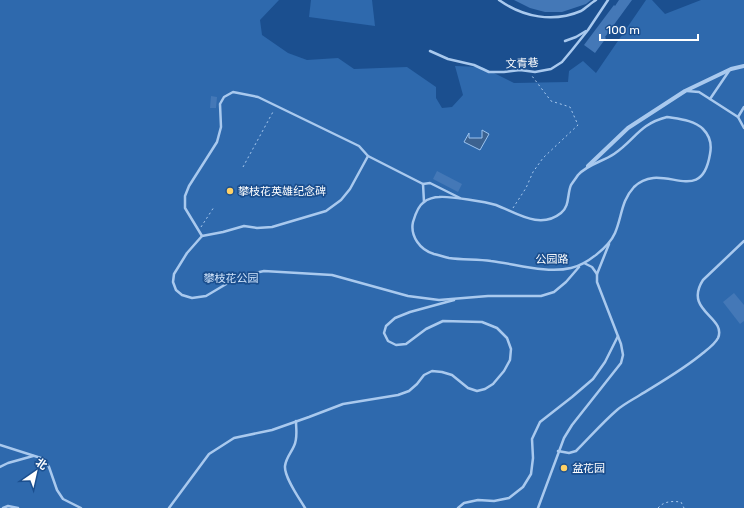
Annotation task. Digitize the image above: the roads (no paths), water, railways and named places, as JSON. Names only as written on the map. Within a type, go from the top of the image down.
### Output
[{"type":"street","points":[[588,166],[628,128],[685,91],[731,69],[744,66]]},
{"type":"lane","points":[[499,0],[525,14],[544,18],[563,17],[582,10],[596,0]]},
{"type":"lane","name":"文青巷","points":[[430,51],[448,58],[474,65],[489,72],[520,70],[535,72],[551,69],[562,62],[588,30],[608,0]]},
{"type":"lane","points":[[564,41],[576,37],[588,30]]},
{"type":"lane","points":[[710,99],[731,69]]},
{"type":"lane","points":[[685,91],[699,92],[738,117],[744,128]]},
{"type":"lane","points":[[202,236],[185,208],[185,196],[189,186],[217,142],[221,127],[220,104],[224,97],[233,92],[258,97],[359,146],[368,156],[423,184],[430,183],[463,199]]},
{"type":"lane","points":[[738,117],[744,107]]},
{"type":"lane","points":[[423,184],[424,202],[438,197],[463,199],[495,205],[533,220],[550,219],[562,213],[567,205],[572,184],[579,174],[588,166],[603,161],[616,153],[640,130],[654,120],[667,117],[693,122],[702,128],[709,137],[711,147],[708,165],[704,174],[698,179],[690,182],[661,177],[648,178],[634,187],[624,203],[615,232],[597,274],[597,282],[624,355],[621,362],[572,425],[558,451],[538,508]]},
{"type":"lane","points":[[368,156],[350,189],[341,200],[326,211],[272,227],[257,228],[244,226],[202,236],[187,253],[174,274],[173,282],[176,290],[182,295],[192,298],[206,296],[238,277],[264,271],[332,275],[408,296],[439,300],[488,296],[541,296],[554,292],[566,282],[580,266]]},
{"type":"lane","name":"公园路","points":[[424,202],[415,213],[412,227],[415,240],[429,252],[448,258],[490,260],[529,268],[568,269],[580,266],[610,243]]},
{"type":"lane","points":[[558,451],[569,453],[576,451],[618,409],[692,363],[714,344],[718,337],[719,330],[716,324],[699,304],[696,295],[698,288],[702,280],[744,241]]},
{"type":"lane","points":[[584,263],[592,267],[597,274]]},
{"type":"lane","points":[[169,508],[210,454],[234,438],[272,430],[343,404],[398,395],[409,391],[424,375],[432,370],[452,375],[468,388],[477,391],[485,389],[493,384],[504,371],[510,360],[511,349],[507,338],[497,328],[482,322],[443,321],[426,329],[406,344],[396,345],[388,341],[384,333],[386,326],[396,318],[410,312],[463,298]]},
{"type":"lane","points":[[458,508],[464,503],[478,500],[494,501],[509,498],[523,488],[531,474],[533,458],[532,439],[540,422],[593,379],[605,362],[618,336]]},
{"type":"lane","points":[[296,421],[297,438],[285,466],[286,475],[305,508]]},
{"type":"lane","points":[[0,445],[44,459],[49,467],[57,490],[63,499],[81,508]]},
{"type":"lane","points":[[0,467],[26,457],[35,456]]},
{"type":"lane","points":[[3,508],[8,506],[18,508]]},
{"type":"place","name":"攀枝花英雄纪念碑","points":[[230,191]]},
{"type":"place","name":"盆花园","points":[[564,468]]},
{"type":"park label","name":"攀枝花公园","points":[[231,278]]}]
